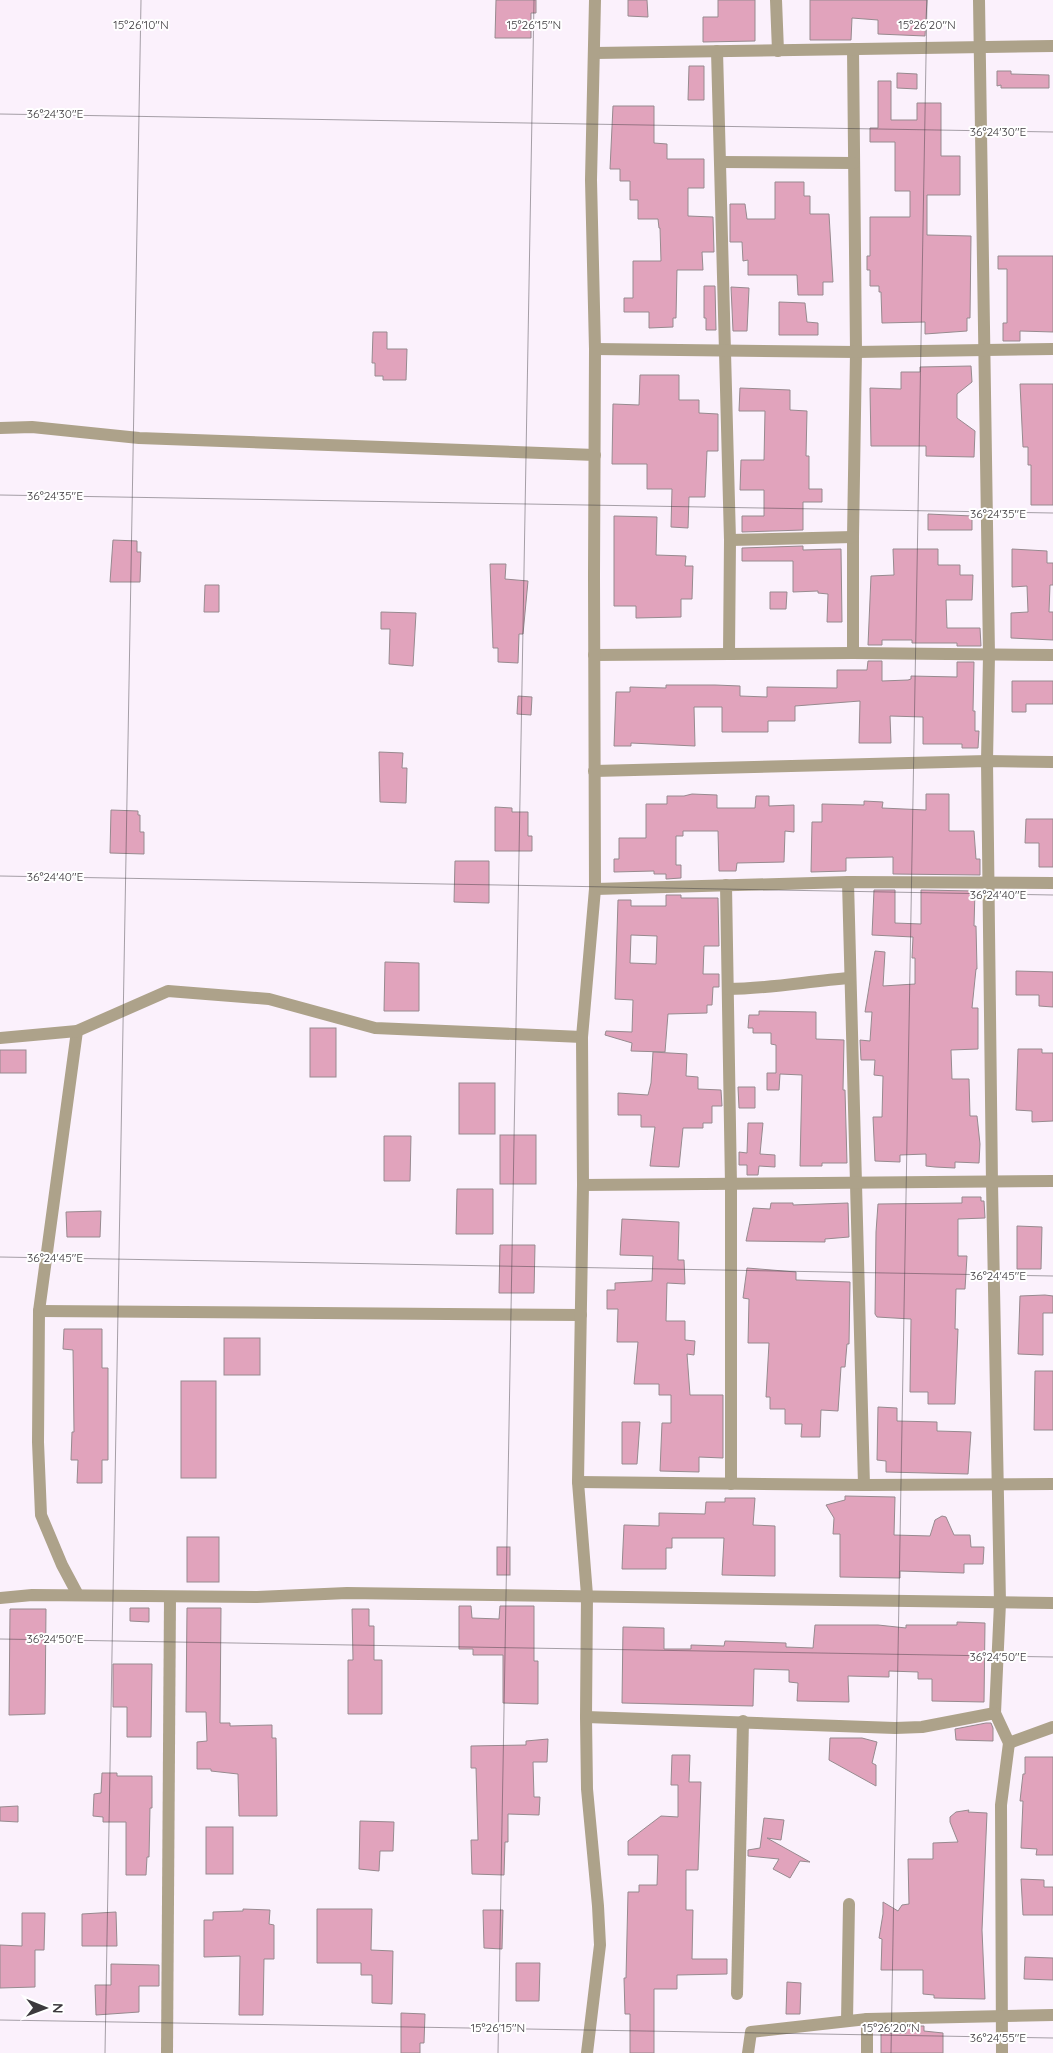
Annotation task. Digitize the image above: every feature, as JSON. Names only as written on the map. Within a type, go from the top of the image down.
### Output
[{"type":"street","points":[[587,2053],[600,1945],[587,1789],[587,1595],[578,1482],[583,1185],[582,1037],[595,889],[595,349],[591,180],[595,0]]},
{"type":"street","points":[[776,0],[778,51]]},
{"type":"street","points":[[979,0],[989,656],[987,760],[990,883],[992,1182],[1000,1603],[994,1713],[1009,1743],[1001,1806],[1002,2053]]},
{"type":"street","points":[[594,53],[1053,46]]},
{"type":"street","points":[[853,50],[856,352],[853,537],[854,653]]},
{"type":"street","points":[[717,51],[730,540],[729,654]]},
{"type":"street","points":[[720,162],[854,163]]},
{"type":"street","points":[[595,349],[856,352],[1053,349]]},
{"type":"street","points":[[0,428],[32,427],[139,438],[595,455]]},
{"type":"street","points":[[730,540],[853,537]]},
{"type":"street","points":[[594,655],[854,653],[989,656],[1053,655]]},
{"type":"street","points":[[594,771],[987,760],[1053,762]]},
{"type":"street","points":[[595,889],[848,882],[1053,882]]},
{"type":"street","points":[[848,882],[864,1485]]},
{"type":"street","points":[[726,885],[731,1185],[731,1484]]},
{"type":"street","points":[[728,989],[753,989],[850,978]]},
{"type":"street","points":[[0,1038],[76,1031],[168,991],[269,999],[375,1028],[582,1037]]},
{"type":"street","points":[[76,1031],[39,1311],[38,1442],[41,1515],[62,1565],[78,1595]]},
{"type":"street","points":[[583,1185],[855,1184],[1053,1180]]},
{"type":"street","points":[[39,1311],[581,1315]]},
{"type":"street","points":[[578,1482],[864,1485],[1053,1484]]},
{"type":"street","points":[[0,1598],[32,1595],[170,1597],[347,1593],[1053,1603]]},
{"type":"street","points":[[168,2053],[170,1597]]},
{"type":"street","points":[[586,1717],[904,1728],[922,1727],[994,1713]]},
{"type":"street","points":[[738,1994],[743,1721]]},
{"type":"street","points":[[1009,1743],[1053,1727]]},
{"type":"street","points":[[847,2021],[849,1904]]},
{"type":"street","points":[[748,2053],[751,2032],[867,2019],[1053,2015]]},
{"type":"street","points":[[866,2053],[867,2019]]},
{"type":"building","points":[[496,0],[536,0],[536,13],[531,13],[531,38],[495,38]]},
{"type":"building","points":[[628,0],[647,0],[648,17],[628,16]]},
{"type":"building","points":[[718,0],[755,0],[755,41],[703,42],[703,17],[718,17]]},
{"type":"building","points":[[810,0],[927,0],[925,36],[878,34],[878,20],[852,18],[851,40],[810,40]]},
{"type":"building","points":[[689,66],[704,66],[704,100],[688,100]]},
{"type":"building","points":[[997,71],[1011,71],[1011,74],[1049,75],[1049,88],[1001,88],[1001,85],[997,86]]},
{"type":"building","points":[[897,73],[917,74],[917,89],[897,88]]},
{"type":"building","points":[[878,81],[891,81],[891,120],[917,120],[917,103],[941,103],[941,156],[960,156],[960,195],[927,195],[927,235],[971,236],[970,318],[967,318],[967,331],[925,334],[925,322],[882,323],[881,292],[879,292],[879,286],[870,286],[870,270],[867,270],[867,256],[870,256],[870,217],[910,217],[910,191],[895,191],[895,142],[870,142],[870,128],[878,128]]},
{"type":"building","points":[[613,106],[654,106],[654,143],[667,144],[667,159],[704,159],[704,188],[688,188],[688,216],[713,217],[714,252],[702,252],[703,270],[677,270],[676,318],[673,318],[673,327],[649,328],[649,312],[624,312],[624,298],[633,298],[633,261],[661,261],[660,228],[658,219],[638,219],[638,200],[630,200],[630,181],[620,181],[620,169],[610,169]]},
{"type":"building","points":[[775,182],[804,182],[804,196],[810,196],[810,214],[829,214],[833,282],[823,282],[823,295],[798,295],[797,275],[748,275],[748,260],[743,261],[742,242],[730,242],[730,204],[745,204],[747,219],[775,219]]},
{"type":"building","points":[[998,256],[1053,256],[1053,332],[1020,331],[1020,341],[1003,341],[1003,323],[1007,323],[1007,269],[998,269]]},
{"type":"building","points":[[704,286],[715,286],[716,330],[706,330]]},
{"type":"building","points":[[731,287],[749,288],[747,331],[733,331]]},
{"type":"building","points":[[779,302],[805,303],[807,322],[818,323],[818,335],[779,335]]},
{"type":"building","points":[[373,332],[387,332],[387,349],[407,349],[406,380],[383,380],[383,376],[375,376],[375,363],[372,363]]},
{"type":"building","points":[[971,366],[972,382],[957,394],[957,418],[975,431],[974,457],[926,456],[926,446],[871,446],[870,388],[901,389],[901,372],[920,372],[920,367]]},
{"type":"building","points":[[640,375],[679,375],[679,400],[699,400],[699,413],[718,414],[718,451],[707,451],[705,497],[689,497],[688,528],[671,527],[672,489],[647,489],[647,464],[612,464],[613,404],[639,405]]},
{"type":"building","points":[[1020,384],[1053,384],[1053,505],[1031,505],[1031,465],[1028,465],[1028,447],[1023,447]]},
{"type":"building","points":[[740,388],[790,390],[790,410],[807,411],[806,456],[809,456],[809,489],[822,489],[822,502],[803,502],[803,530],[742,532],[742,516],[764,516],[764,490],[740,490],[741,460],[764,460],[765,411],[739,411]]},
{"type":"building","points":[[928,514],[972,516],[972,530],[928,530]]},
{"type":"building","points":[[614,516],[657,517],[656,555],[686,556],[685,566],[693,566],[692,599],[681,599],[681,617],[636,618],[636,606],[614,606]]},
{"type":"building","points":[[113,540],[137,541],[137,552],[141,552],[140,582],[110,582]]},
{"type":"building","points":[[803,546],[803,550],[841,549],[842,622],[827,622],[828,594],[818,593],[818,591],[793,592],[793,561],[742,561],[742,548]]},
{"type":"building","points":[[893,549],[938,549],[938,565],[960,565],[960,575],[973,575],[972,600],[946,600],[947,628],[980,628],[981,646],[957,646],[957,643],[912,643],[912,640],[882,640],[882,645],[868,645],[871,576],[894,575]]},
{"type":"building","points":[[1012,549],[1047,551],[1047,563],[1053,563],[1053,585],[1050,585],[1049,612],[1053,612],[1053,640],[1011,638],[1011,613],[1028,612],[1027,586],[1012,587]]},
{"type":"building","points":[[490,564],[506,564],[505,579],[528,581],[523,634],[519,634],[518,663],[498,662],[498,648],[493,648]]},
{"type":"building","points":[[205,585],[219,585],[219,612],[204,612]]},
{"type":"building","points":[[770,592],[787,592],[786,609],[770,609]]},
{"type":"building","points":[[381,612],[416,613],[413,666],[389,664],[390,629],[381,629]]},
{"type":"building","points":[[868,661],[882,661],[882,681],[908,680],[911,679],[911,676],[957,677],[957,662],[974,662],[973,711],[975,711],[975,731],[979,731],[978,748],[962,748],[962,744],[923,744],[923,717],[890,716],[891,743],[859,743],[860,701],[795,706],[795,721],[768,721],[768,732],[722,732],[722,707],[694,707],[695,746],[631,743],[631,746],[614,746],[616,692],[630,692],[630,687],[666,688],[666,685],[740,686],[740,696],[767,697],[767,687],[837,688],[837,670],[867,670]]},
{"type":"building","points":[[1012,681],[1053,681],[1053,704],[1026,704],[1026,712],[1012,712]]},
{"type":"building","points":[[518,696],[532,697],[531,715],[517,714]]},
{"type":"building","points":[[379,752],[403,753],[402,768],[407,768],[406,803],[380,802]]},
{"type":"building","points":[[926,794],[949,794],[949,831],[974,831],[976,859],[980,859],[980,875],[893,874],[893,857],[846,858],[846,871],[811,872],[812,822],[822,822],[822,804],[864,805],[864,801],[883,802],[882,808],[926,810]]},
{"type":"building","points":[[717,795],[717,808],[755,808],[756,796],[769,796],[769,806],[794,805],[794,832],[785,831],[784,862],[737,863],[736,871],[719,871],[718,831],[683,831],[683,836],[676,836],[676,865],[681,865],[681,878],[666,879],[666,874],[654,874],[654,871],[614,872],[614,859],[619,859],[619,838],[646,838],[646,804],[667,804],[667,796]]},
{"type":"building","points":[[495,807],[512,808],[512,812],[528,812],[528,836],[532,836],[532,851],[495,851]]},
{"type":"building","points":[[111,810],[138,811],[138,815],[140,815],[140,832],[144,832],[144,854],[110,853]]},
{"type":"building","points":[[1026,819],[1053,819],[1053,867],[1039,867],[1039,843],[1025,843]]},
{"type":"building","points":[[455,861],[489,861],[489,903],[454,902]]},
{"type":"building","points":[[874,890],[895,890],[895,923],[921,924],[921,890],[975,891],[974,926],[976,926],[977,969],[972,1008],[978,1008],[978,1049],[951,1050],[952,1079],[969,1079],[970,1116],[977,1116],[980,1144],[979,1163],[955,1162],[955,1168],[926,1166],[926,1154],[900,1155],[900,1162],[875,1161],[873,1117],[882,1117],[883,1076],[874,1075],[875,1060],[861,1060],[860,1040],[870,1041],[872,1012],[865,1012],[875,951],[885,952],[883,986],[915,984],[915,958],[912,958],[913,937],[872,935]]},
{"type":"building","points":[[666,895],[681,895],[681,898],[718,898],[719,946],[704,946],[703,974],[719,974],[719,987],[713,987],[712,1005],[707,1005],[707,1013],[668,1014],[665,1052],[631,1051],[632,1043],[605,1035],[606,1031],[632,1032],[633,1000],[615,999],[618,900],[631,900],[631,906],[666,906]],"holes":[[[631,935],[657,936],[656,964],[630,963]]]},
{"type":"building","points":[[385,962],[419,963],[419,1011],[384,1011]]},
{"type":"building","points":[[1016,971],[1053,972],[1053,1007],[1039,1006],[1039,995],[1016,995]]},
{"type":"building","points":[[759,1011],[816,1012],[816,1039],[844,1040],[843,1090],[845,1090],[847,1163],[822,1163],[822,1166],[800,1166],[802,1075],[780,1074],[779,1090],[767,1090],[767,1073],[776,1073],[776,1045],[771,1044],[771,1033],[753,1033],[753,1028],[748,1028],[749,1015],[759,1015]]},
{"type":"building","points":[[310,1028],[336,1028],[336,1077],[310,1077]]},
{"type":"building","points":[[1018,1049],[1042,1049],[1042,1053],[1053,1053],[1053,1121],[1032,1122],[1032,1111],[1016,1110]]},
{"type":"building","points":[[0,1050],[26,1050],[26,1073],[0,1073]]},
{"type":"building","points":[[653,1052],[687,1054],[686,1076],[698,1077],[698,1089],[721,1090],[722,1106],[712,1106],[712,1123],[703,1123],[703,1128],[683,1128],[679,1167],[650,1166],[655,1127],[641,1127],[641,1115],[618,1115],[618,1093],[648,1095],[651,1083]]},
{"type":"building","points":[[459,1083],[495,1083],[495,1134],[459,1134]]},
{"type":"building","points":[[738,1087],[755,1087],[755,1108],[739,1108]]},
{"type":"building","points":[[748,1123],[763,1123],[760,1154],[775,1155],[775,1167],[759,1166],[758,1175],[747,1175],[747,1165],[739,1165],[739,1152],[747,1153]]},
{"type":"building","points":[[500,1135],[536,1135],[536,1184],[500,1184]]},
{"type":"building","points":[[384,1136],[411,1136],[410,1181],[384,1181]]},
{"type":"building","points":[[457,1189],[493,1189],[493,1234],[456,1234]]},
{"type":"building","points":[[962,1197],[981,1197],[981,1201],[984,1201],[985,1218],[958,1219],[958,1256],[967,1256],[965,1289],[956,1289],[955,1329],[958,1329],[955,1404],[928,1404],[928,1392],[910,1392],[911,1319],[877,1317],[875,1314],[878,1204],[962,1203]]},
{"type":"building","points":[[771,1203],[793,1203],[793,1205],[848,1203],[849,1237],[825,1239],[825,1242],[746,1241],[753,1208],[770,1209]]},
{"type":"building","points":[[101,1211],[100,1237],[67,1237],[66,1212]]},
{"type":"building","points":[[622,1219],[679,1222],[678,1260],[684,1260],[685,1284],[667,1283],[666,1321],[685,1321],[685,1340],[695,1341],[694,1355],[687,1354],[690,1395],[723,1395],[723,1458],[699,1457],[699,1472],[660,1471],[662,1423],[671,1423],[671,1395],[659,1395],[659,1384],[634,1384],[638,1342],[617,1342],[618,1309],[607,1309],[607,1290],[615,1290],[615,1283],[652,1281],[653,1256],[620,1255]]},
{"type":"building","points":[[1017,1226],[1042,1227],[1041,1269],[1017,1269]]},
{"type":"building","points":[[500,1245],[535,1245],[534,1293],[499,1293]]},
{"type":"building","points":[[747,1268],[796,1272],[796,1280],[850,1282],[849,1344],[847,1344],[845,1367],[841,1367],[838,1411],[821,1410],[820,1437],[801,1437],[802,1424],[785,1424],[785,1409],[770,1409],[770,1397],[766,1397],[769,1343],[748,1343],[749,1299],[743,1298]]},
{"type":"building","points":[[1020,1296],[1053,1296],[1053,1313],[1043,1313],[1043,1355],[1018,1354]]},
{"type":"building","points":[[64,1329],[102,1329],[102,1368],[108,1368],[108,1460],[102,1460],[102,1483],[77,1483],[78,1460],[71,1460],[72,1432],[74,1432],[73,1350],[63,1349]]},
{"type":"building","points":[[224,1338],[260,1338],[260,1375],[224,1375]]},
{"type":"building","points":[[1035,1371],[1053,1371],[1053,1430],[1034,1430]]},
{"type":"building","points":[[181,1381],[216,1381],[216,1478],[181,1478]]},
{"type":"building","points":[[878,1407],[897,1408],[897,1421],[937,1422],[937,1431],[971,1432],[968,1474],[886,1472],[886,1461],[877,1460]]},
{"type":"building","points":[[622,1422],[640,1422],[637,1464],[622,1464]]},
{"type":"building","points":[[845,1496],[895,1497],[894,1535],[930,1536],[935,1520],[942,1516],[946,1517],[954,1535],[970,1535],[971,1547],[984,1547],[983,1564],[964,1564],[964,1573],[900,1571],[900,1578],[840,1577],[840,1534],[833,1534],[834,1518],[826,1505],[845,1500]]},
{"type":"building","points":[[725,1498],[755,1498],[753,1525],[775,1526],[775,1576],[722,1575],[724,1538],[672,1538],[672,1548],[666,1548],[666,1569],[622,1569],[624,1525],[659,1526],[659,1513],[705,1514],[706,1502],[725,1502]]},
{"type":"building","points":[[187,1537],[219,1537],[219,1582],[187,1582]]},
{"type":"building","points":[[497,1547],[510,1547],[510,1575],[497,1575]]},
{"type":"building","points":[[459,1606],[471,1606],[472,1618],[499,1619],[500,1606],[534,1606],[534,1661],[538,1661],[538,1704],[503,1703],[503,1655],[473,1655],[473,1649],[459,1649]]},
{"type":"building","points":[[130,1608],[149,1608],[149,1622],[130,1621]]},
{"type":"building","points":[[187,1608],[221,1608],[220,1723],[230,1723],[230,1726],[272,1725],[272,1738],[276,1738],[277,1816],[239,1816],[238,1774],[211,1771],[211,1769],[197,1769],[197,1742],[207,1741],[206,1712],[186,1712]]},
{"type":"building","points":[[10,1609],[46,1609],[45,1714],[9,1715]]},
{"type":"building","points":[[352,1609],[369,1609],[369,1626],[374,1626],[374,1660],[382,1660],[382,1714],[348,1714],[348,1660],[353,1660]]},
{"type":"building","points":[[957,1622],[985,1623],[984,1702],[932,1701],[932,1679],[918,1679],[918,1672],[889,1671],[889,1677],[848,1676],[849,1702],[797,1701],[798,1683],[789,1682],[789,1670],[754,1669],[753,1706],[622,1703],[623,1627],[664,1628],[664,1649],[691,1649],[691,1645],[724,1646],[725,1641],[786,1643],[786,1647],[813,1648],[815,1625],[878,1625],[906,1628],[906,1625],[957,1625]]},
{"type":"building","points":[[113,1664],[152,1664],[151,1737],[127,1737],[127,1707],[113,1707]]},
{"type":"building","points":[[991,1723],[993,1728],[993,1741],[956,1740],[955,1729]]},
{"type":"building","points":[[830,1738],[862,1738],[877,1742],[872,1763],[876,1765],[876,1786],[829,1760]]},
{"type":"building","points":[[548,1739],[547,1762],[533,1762],[534,1797],[540,1797],[539,1815],[508,1814],[508,1842],[505,1842],[504,1875],[472,1874],[471,1840],[478,1840],[476,1768],[471,1768],[471,1746],[526,1745],[526,1741]]},
{"type":"building","points":[[672,1755],[690,1755],[689,1782],[701,1782],[698,1870],[686,1870],[686,1910],[693,1910],[692,1959],[727,1959],[727,1974],[677,1975],[677,1989],[654,1989],[654,2053],[630,2053],[630,2014],[625,2014],[624,1978],[626,1978],[628,1892],[639,1892],[639,1885],[657,1885],[658,1855],[628,1855],[628,1841],[661,1816],[678,1817],[678,1785],[671,1785]]},
{"type":"building","points":[[1025,1757],[1053,1757],[1053,1855],[1036,1855],[1037,1849],[1021,1848],[1023,1801],[1020,1801],[1023,1774],[1025,1774]]},
{"type":"building","points":[[102,1773],[117,1773],[117,1776],[152,1776],[152,1808],[150,1808],[149,1857],[147,1857],[146,1875],[126,1875],[126,1822],[103,1822],[103,1817],[93,1816],[94,1794],[101,1793]]},
{"type":"building","points":[[18,1806],[18,1822],[0,1821],[0,1807]]},
{"type":"building","points":[[969,1810],[968,1812],[987,1813],[982,1930],[985,1999],[934,1998],[934,1995],[923,1994],[923,1970],[881,1970],[882,1939],[879,1938],[883,1902],[898,1911],[902,1905],[909,1904],[908,1859],[933,1859],[933,1843],[958,1842],[950,1822],[950,1817],[956,1812]]},
{"type":"building","points":[[764,1818],[784,1820],[781,1840],[767,1838],[810,1862],[800,1861],[790,1878],[773,1869],[779,1859],[748,1856],[748,1850],[760,1848]]},
{"type":"building","points":[[360,1821],[394,1822],[393,1851],[380,1851],[379,1871],[359,1869]]},
{"type":"building","points":[[206,1827],[233,1827],[233,1874],[206,1874]]},
{"type":"building","points":[[1021,1879],[1044,1880],[1044,1887],[1053,1887],[1053,1915],[1023,1915]]},
{"type":"building","points":[[243,1909],[270,1910],[269,1924],[274,1925],[274,1959],[264,1959],[263,2015],[239,2015],[240,1956],[204,1957],[204,1920],[213,1920],[213,1912],[243,1911]]},
{"type":"building","points":[[317,1909],[372,1909],[371,1950],[393,1951],[392,2004],[372,2003],[372,1975],[361,1975],[361,1963],[317,1963]]},
{"type":"building","points":[[483,1910],[503,1910],[502,1949],[484,1948]]},
{"type":"building","points":[[116,1912],[117,1946],[82,1946],[82,1914]]},
{"type":"building","points":[[22,1913],[45,1913],[44,1950],[35,1950],[35,1987],[0,1988],[0,1945],[22,1946]]},
{"type":"building","points":[[1025,1957],[1053,1958],[1053,1980],[1024,1979]]},
{"type":"building","points":[[516,1963],[540,1963],[539,2001],[516,2001]]},
{"type":"building","points":[[111,1964],[159,1965],[159,1986],[139,1986],[139,2012],[96,2015],[95,1985],[111,1985]]},
{"type":"building","points":[[787,1982],[801,1983],[800,2014],[786,2014]]},
{"type":"building","points":[[401,2013],[425,2014],[424,2043],[420,2043],[420,2053],[401,2053]]},
{"type":"building","points":[[906,2026],[924,2026],[924,2031],[943,2033],[943,2053],[881,2053],[881,2033],[906,2033]]}]
